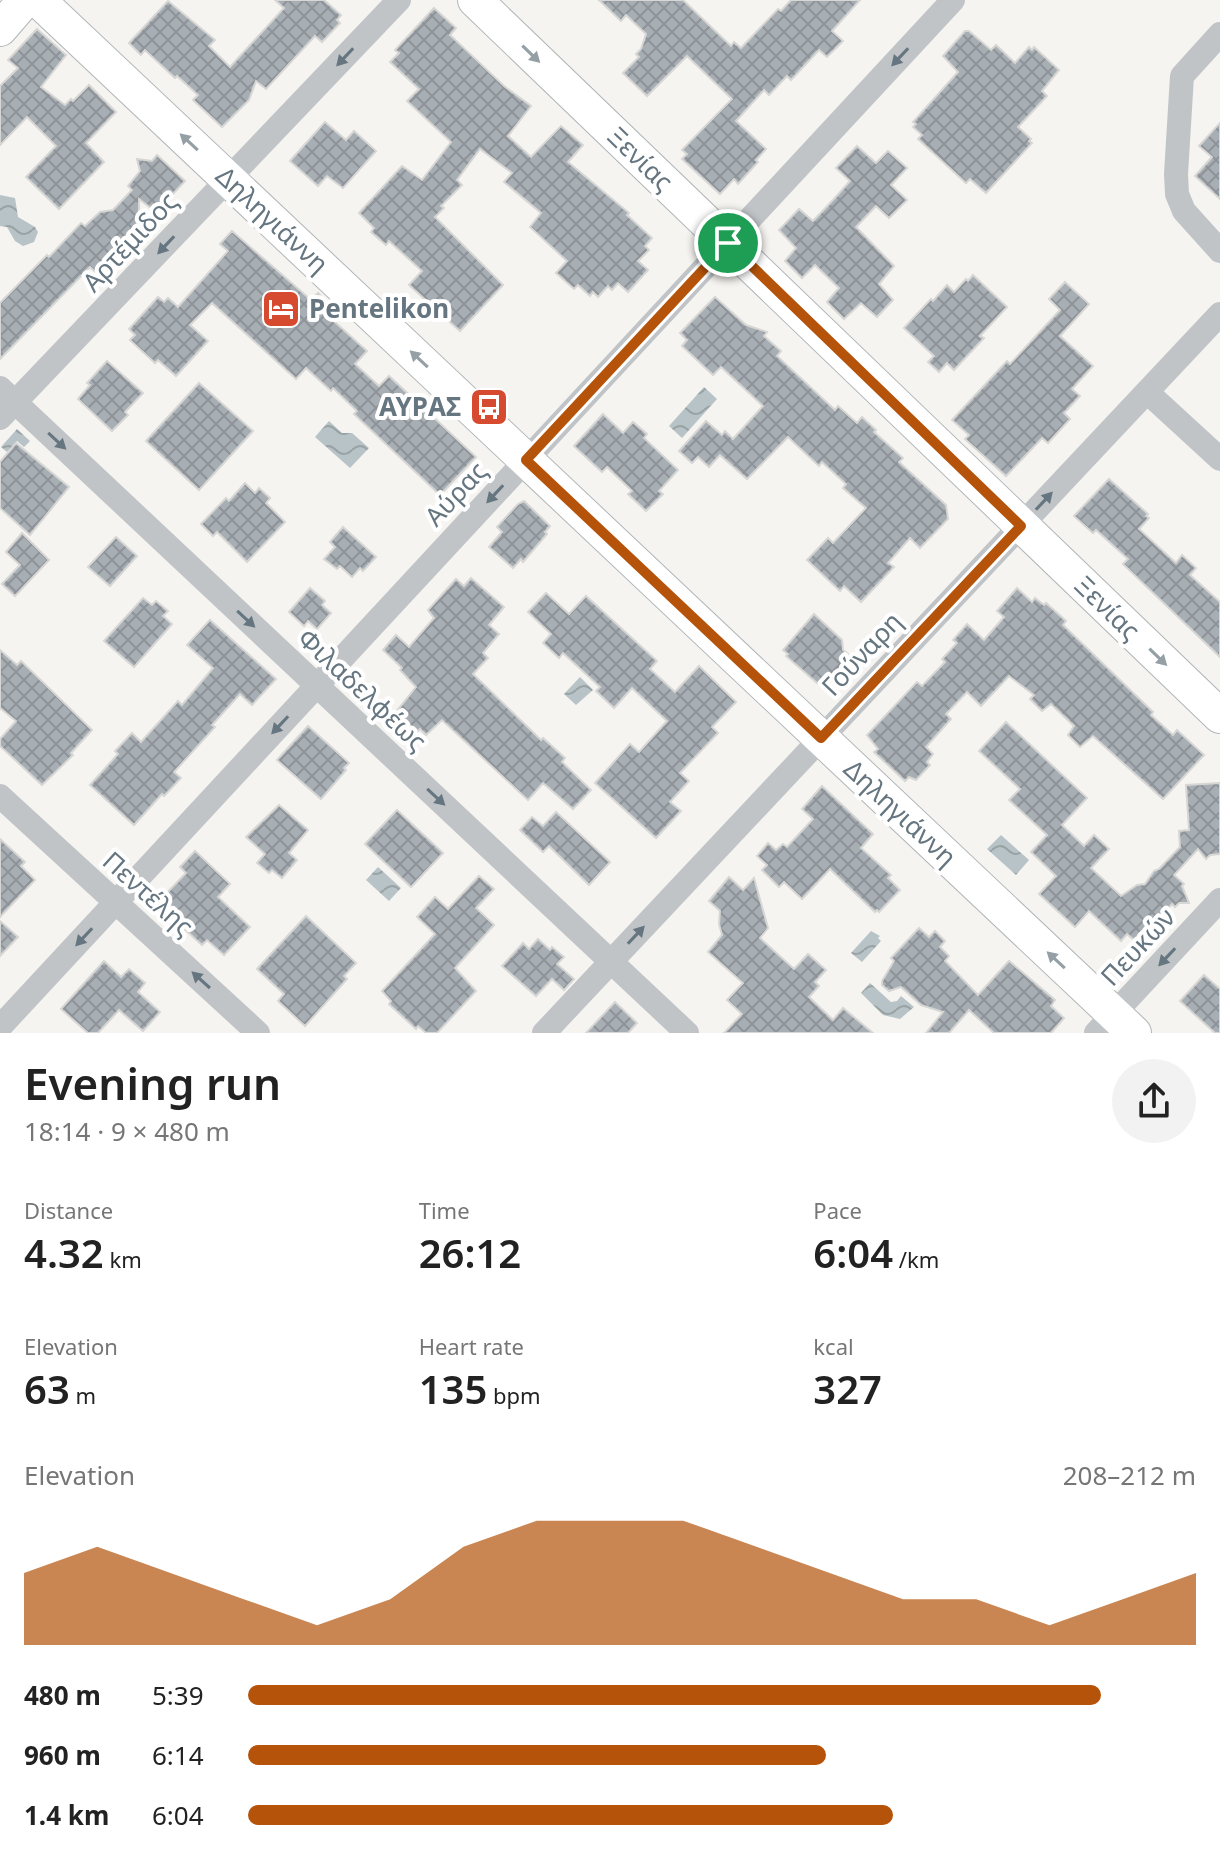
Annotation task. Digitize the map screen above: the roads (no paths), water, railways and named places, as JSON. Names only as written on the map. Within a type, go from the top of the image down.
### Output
[{"type":"street","points":[[0,29],[25,0]]},
{"type":"street","name":"Δηληγιάννη","points":[[38,0],[821,738],[1114,1027]]},
{"type":"street","name":"Αρτέμιδος","points":[[5,403],[228,179],[399,0]]},
{"type":"street","name":"Ξενίας","points":[[475,0],[1220,716]]},
{"type":"street","name":"Αύρας","points":[[0,1027],[953,0]]},
{"type":"street","points":[[1220,34],[1182,76],[1176,174],[1177,194],[1184,211],[1220,251]]},
{"type":"street","name":"Γούναρη","points":[[544,1033],[1220,314]]},
{"type":"street","points":[[1147,392],[1220,459]]},
{"type":"street","name":"Φιλαδελφέως","points":[[5,403],[317,685],[687,1033]]},
{"type":"street","name":"Πεντέλης","points":[[0,796],[258,1033]]},
{"type":"street","name":"Πευκών","points":[[1114,1027],[1220,900]]},
{"type":"water","points":[[0,195],[15,198],[18,217],[38,232],[34,242],[23,246],[15,241],[7,227],[0,226]]},
{"type":"water","points":[[704,387],[717,399],[682,438],[669,426]]},
{"type":"water","points":[[329,421],[342,433],[352,433],[369,448],[350,468],[315,437]]},
{"type":"water","points":[[17,429],[30,441],[24,447],[17,441],[7,452],[1,447]]},
{"type":"water","points":[[580,677],[593,690],[576,705],[564,694]]},
{"type":"water","points":[[1001,835],[1029,860],[1016,875],[987,849]]},
{"type":"water","points":[[378,867],[401,888],[389,901],[366,880]]},
{"type":"water","points":[[871,931],[880,936],[881,941],[862,962],[851,953]]},
{"type":"water","points":[[870,983],[891,1002],[901,996],[914,1007],[900,1019],[883,1015],[861,993]]},
{"type":"place","name":"Pentelikon","points":[[281,309]]},
{"type":"place","name":"ΑΥΡΑΣ","points":[[489,407]]}]
